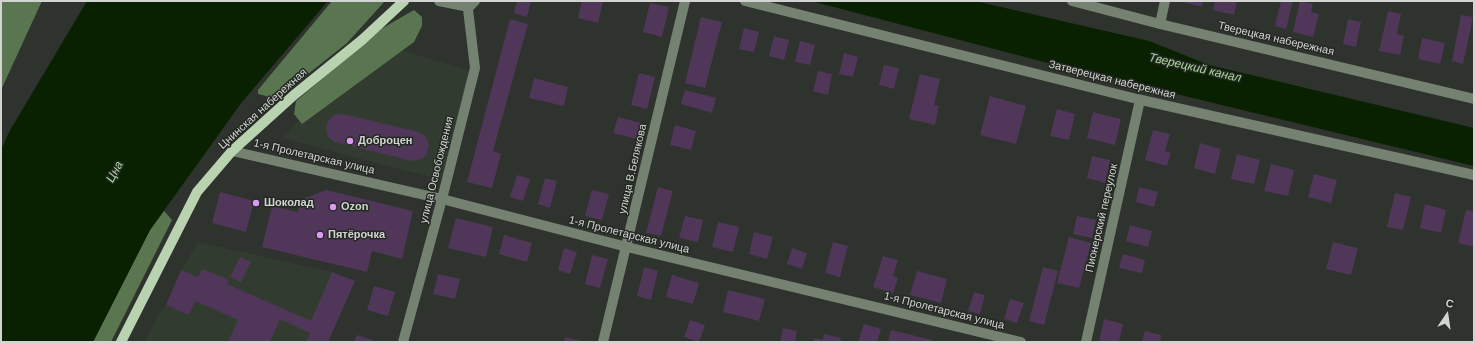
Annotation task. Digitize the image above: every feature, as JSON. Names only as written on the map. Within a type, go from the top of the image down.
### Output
[{"type":"main road","name":"Цнинская набережная","points":[[121,342],[197,192],[232,151],[294,95],[406,2]]},
{"type":"street","points":[[439,1],[470,3]]},
{"type":"street","name":"улица В.Белякова","points":[[604,342],[628,247],[685,1]]},
{"type":"street","name":"Затверецкая набережная","points":[[745,1],[1140,100],[1474,175]]},
{"type":"street","name":"Тверецкая набережная","points":[[1072,1],[1160,24],[1474,99]]},
{"type":"street","points":[[1160,24],[1165,1]]},
{"type":"street","name":"улица Освобождения","points":[[403,342],[442,199],[475,68],[470,3]]},
{"type":"street","name":"Пионерский переулок","points":[[1086,342],[1140,100]]},
{"type":"street","name":"1-я Пролетарская улица","points":[[232,151],[442,199],[628,247],[1021,342]]},
{"type":"shaded area","points":[[1,1],[42,1],[1,90]]},
{"type":"shaded area","points":[[332,1],[385,1],[347,43],[279,97],[273,101],[266,96],[258,94],[258,90]]},
{"type":"shaded area","points":[[414,10],[422,17],[422,26],[414,42],[302,124],[294,114],[296,101],[381,29]]},
{"type":"shaded area","points":[[374,43],[472,71],[441,180],[282,138]]},
{"type":"shaded area","points":[[164,211],[172,220],[111,342],[93,342],[150,230]]},
{"type":"shaded area","points":[[198,242],[332,272],[355,281],[328,342],[145,342],[157,316],[166,305],[181,270]]},
{"type":"water","name":"Цна","points":[[87,1],[328,1],[242,102],[150,230],[93,342],[1,342],[1,150],[9,132]]},
{"type":"water","name":"Тверецкий канал","points":[[811,1],[975,1],[1149,41],[1209,65],[1474,128],[1474,166],[1044,62]]},
{"type":"building","points":[[517,1],[531,1],[527,17],[514,13]]},
{"type":"building","points":[[582,1],[603,1],[598,23],[578,18]]},
{"type":"building","points":[[1183,1],[1203,1],[1202,7]]},
{"type":"building","points":[[1215,1],[1237,1],[1234,15],[1213,10]]},
{"type":"building","points":[[1281,1],[1293,1],[1286,29],[1275,26]]},
{"type":"building","points":[[1300,1],[1313,4],[1311,12],[1319,14],[1313,37],[1293,32]]},
{"type":"building","points":[[650,3],[669,7],[662,37],[643,32]]},
{"type":"building","points":[[1388,11],[1401,14],[1397,34],[1404,36],[1400,55],[1379,51]]},
{"type":"building","points":[[1461,15],[1473,17],[1463,64],[1452,61]]},
{"type":"building","points":[[701,17],[722,22],[705,88],[685,83]]},
{"type":"building","points":[[510,19],[528,24],[493,151],[501,154],[492,188],[467,182]]},
{"type":"building","points":[[1348,19],[1361,22],[1356,47],[1343,44]]},
{"type":"building","points":[[744,28],[759,32],[754,52],[739,49]]},
{"type":"building","points":[[774,36],[789,40],[784,60],[769,56]]},
{"type":"building","points":[[1422,38],[1445,43],[1440,64],[1418,59]]},
{"type":"building","points":[[800,41],[815,45],[810,65],[795,62]]},
{"type":"building","points":[[844,53],[858,57],[853,77],[839,74]]},
{"type":"building","points":[[884,65],[899,68],[894,89],[879,85]]},
{"type":"building","points":[[818,71],[832,74],[828,95],[813,91]]},
{"type":"building","points":[[639,73],[655,77],[647,109],[631,105]]},
{"type":"building","points":[[920,74],[940,79],[934,105],[939,106],[935,125],[909,119]]},
{"type":"building","points":[[534,78],[568,87],[564,106],[529,98]]},
{"type":"building","points":[[685,90],[716,98],[712,113],[681,104]]},
{"type":"building","points":[[990,96],[1026,106],[1016,144],[980,135]]},
{"type":"building","points":[[1057,109],[1075,114],[1069,140],[1050,136]]},
{"type":"building","points":[[1093,112],[1121,119],[1115,145],[1087,138]]},
{"type":"building","points":[[343,114],[419,132],[426,137],[429,145],[427,153],[422,159],[413,161],[335,142],[328,137],[326,129],[328,121],[334,115]]},
{"type":"building","points":[[618,117],[641,123],[637,139],[613,133]]},
{"type":"building","points":[[675,125],[696,131],[691,150],[670,145]]},
{"type":"building","points":[[1153,130],[1170,134],[1165,151],[1171,153],[1167,166],[1145,160]]},
{"type":"building","points":[[1200,143],[1221,149],[1215,174],[1194,168]]},
{"type":"building","points":[[1237,154],[1260,160],[1254,184],[1231,179]]},
{"type":"building","points":[[1092,156],[1110,160],[1105,183],[1087,178]]},
{"type":"building","points":[[1271,164],[1294,170],[1288,196],[1264,191]]},
{"type":"building","points":[[1314,174],[1337,180],[1331,203],[1308,197]]},
{"type":"building","points":[[517,175],[530,179],[523,201],[510,197]]},
{"type":"building","points":[[545,178],[557,181],[550,208],[538,204]]},
{"type":"building","points":[[658,187],[673,191],[661,236],[646,233]]},
{"type":"building","points":[[1139,187],[1158,192],[1154,207],[1136,202]]},
{"type":"building","points":[[326,190],[413,211],[402,259],[372,251],[367,272],[262,247],[272,206],[298,212],[300,200]]},
{"type":"building","points":[[592,190],[609,194],[602,220],[585,216]]},
{"type":"building","points":[[220,192],[254,201],[246,232],[212,223]]},
{"type":"building","points":[[1395,193],[1411,197],[1403,230],[1387,227]]},
{"type":"building","points":[[1425,204],[1446,210],[1441,233],[1420,228]]},
{"type":"building","points":[[1466,210],[1474,211],[1474,247],[1458,243]]},
{"type":"building","points":[[685,216],[703,220],[698,242],[679,238]]},
{"type":"building","points":[[1077,216],[1096,220],[1092,238],[1073,234]]},
{"type":"building","points":[[456,218],[493,227],[486,257],[448,248]]},
{"type":"building","points":[[718,222],[739,227],[733,252],[712,247]]},
{"type":"building","points":[[1130,225],[1152,231],[1148,247],[1126,241]]},
{"type":"building","points":[[754,232],[773,237],[767,259],[749,254]]},
{"type":"building","points":[[504,235],[532,243],[527,262],[499,254]]},
{"type":"building","points":[[1069,237],[1091,243],[1079,288],[1057,283]]},
{"type":"building","points":[[833,242],[848,246],[840,277],[825,273]]},
{"type":"building","points":[[1333,242],[1358,248],[1351,275],[1326,269]]},
{"type":"building","points":[[564,248],[577,252],[570,274],[558,270]]},
{"type":"building","points":[[792,248],[807,253],[802,269],[787,264]]},
{"type":"building","points":[[1123,254],[1145,260],[1142,273],[1119,268]]},
{"type":"building","points":[[592,255],[608,259],[600,288],[585,284]]},
{"type":"building","points":[[883,256],[898,260],[893,276],[898,278],[893,293],[873,287]]},
{"type":"building","points":[[240,257],[251,262],[241,282],[230,277]]},
{"type":"building","points":[[644,267],[658,271],[651,300],[637,296]]},
{"type":"building","points":[[1043,267],[1058,271],[1044,325],[1029,321]]},
{"type":"building","points":[[202,269],[229,280],[227,284],[311,321],[332,272],[355,281],[328,342],[306,342],[310,333],[280,319],[270,342],[228,342],[238,320],[195,301],[189,315],[166,305],[181,270],[198,277]]},
{"type":"building","points":[[917,271],[947,279],[941,303],[910,295]]},
{"type":"building","points":[[438,274],[460,279],[455,299],[433,294]]},
{"type":"building","points":[[672,275],[699,283],[693,304],[666,297]]},
{"type":"building","points":[[374,286],[395,292],[388,316],[367,310]]},
{"type":"building","points":[[728,290],[765,299],[759,321],[723,312]]},
{"type":"building","points":[[974,292],[985,295],[980,314],[968,311]]},
{"type":"building","points":[[1010,299],[1024,303],[1017,323],[1004,319]]},
{"type":"building","points":[[1104,319],[1123,324],[1119,342],[1099,342]]},
{"type":"building","points":[[690,320],[705,325],[699,342],[684,337]]},
{"type":"building","points":[[864,324],[881,329],[877,342],[858,342]]},
{"type":"building","points":[[783,328],[797,331],[795,342],[780,342]]},
{"type":"building","points":[[891,330],[932,340],[932,342],[888,342]]},
{"type":"building","points":[[1145,331],[1161,335],[1160,342],[1142,342]]},
{"type":"building","points":[[824,334],[841,338],[840,342],[813,342],[814,338],[823,340]]},
{"type":"building","points":[[357,335],[378,342],[354,342]]},
{"type":"building","points":[[565,337],[582,341],[582,342],[564,342]]},
{"type":"place","name":"Доброцен","points":[[350,141]]},
{"type":"place","name":"Шоколад","points":[[256,203]]},
{"type":"place","name":"Ozon","points":[[333,207]]},
{"type":"place","name":"Пятёрочка","points":[[320,235]]}]
